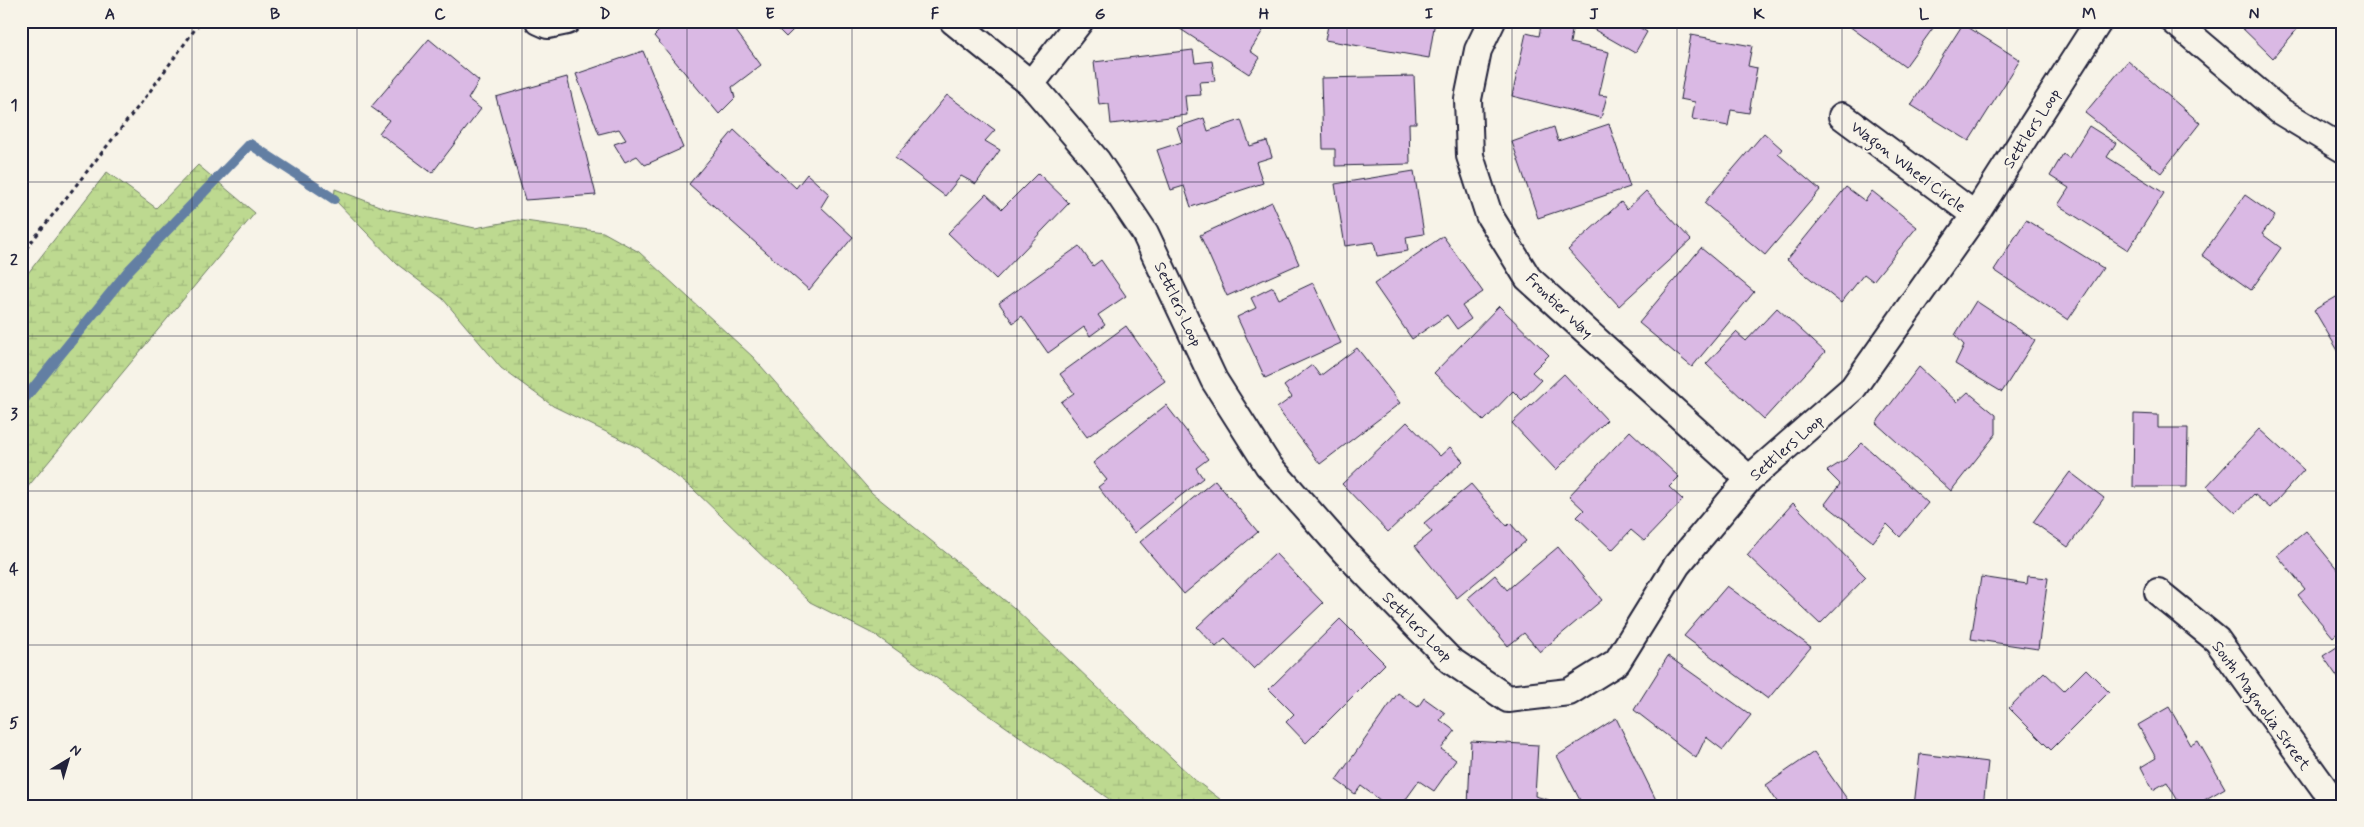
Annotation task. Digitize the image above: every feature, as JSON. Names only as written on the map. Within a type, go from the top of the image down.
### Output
[{"type":"street","points":[[539,21],[548,25],[567,21]]},
{"type":"street","name":"Settlers Loop","points":[[953,21],[1031,84],[1097,161],[1146,233],[1214,380],[1268,465],[1345,552],[1450,660],[1508,699],[1568,692],[1617,662],[1677,565],[1749,479],[1853,388],[1975,215],[2099,21]]},
{"type":"street","points":[[1031,84],[1080,21]]},
{"type":"street","name":"Frontier Way","points":[[1492,21],[1478,50],[1468,100],[1470,156],[1489,215],[1528,278],[1749,479]]},
{"type":"street","points":[[2174,21],[2280,111],[2343,149]]},
{"type":"street","name":"Wagon Wheel Circle","points":[[1842,116],[1975,215]]},
{"type":"street","name":"South Magnolia Street","points":[[2158,592],[2217,640],[2337,806]]},
{"type":"path","points":[[21,255],[145,98],[201,21]]},
{"type":"green space","points":[[198,165],[255,213],[21,495],[21,282],[107,172],[156,208]]},
{"type":"green space","points":[[335,189],[387,209],[475,228],[518,220],[603,232],[639,252],[753,357],[872,493],[1013,607],[1195,780],[1229,806],[1119,806],[875,635],[810,602],[692,488],[639,448],[553,406],[501,368],[443,299],[397,264],[334,199]]},
{"type":"building","points":[[669,21],[748,21],[736,31],[761,65],[732,87],[735,98],[719,114],[654,36]]},
{"type":"building","points":[[770,21],[802,21],[786,37]]},
{"type":"building","points":[[1168,21],[1269,21],[1250,51],[1260,58],[1249,74]]},
{"type":"building","points":[[1329,21],[1435,21],[1429,58],[1325,40]]},
{"type":"building","points":[[1579,21],[1640,21],[1637,26],[1647,32],[1635,53]]},
{"type":"building","points":[[1768,21],[1812,21],[1812,28],[1768,28]]},
{"type":"building","points":[[1853,21],[1938,21],[1905,67],[1849,26]]},
{"type":"building","points":[[2235,21],[2304,21],[2273,58]]},
{"type":"building","points":[[1545,22],[1570,28],[1572,31],[1570,43],[1609,52],[1599,95],[1607,96],[1601,118],[1512,96],[1526,33],[1539,36],[1541,25]]},
{"type":"building","points":[[1963,24],[2020,60],[1969,141],[1911,105]]},
{"type":"building","points":[[1691,35],[1752,46],[1748,66],[1757,68],[1749,113],[1731,110],[1728,126],[1692,119],[1695,102],[1680,99]]},
{"type":"building","points":[[429,39],[479,81],[468,99],[481,109],[432,173],[379,133],[389,120],[371,107]]},
{"type":"building","points":[[1193,50],[1195,63],[1212,61],[1215,81],[1199,82],[1201,95],[1185,96],[1187,115],[1111,124],[1109,104],[1099,105],[1094,62]]},
{"type":"building","points":[[643,51],[683,148],[645,165],[637,156],[625,162],[614,144],[626,140],[619,129],[599,134],[576,74]]},
{"type":"building","points":[[2128,61],[2200,123],[2161,173],[2085,113]]},
{"type":"building","points":[[1414,76],[1416,123],[1409,123],[1410,164],[1335,166],[1335,149],[1323,149],[1321,78]]},
{"type":"building","points":[[567,77],[596,195],[525,200],[496,97]]},
{"type":"building","points":[[947,95],[995,130],[985,141],[1000,150],[976,184],[961,176],[945,196],[895,158]]},
{"type":"building","points":[[1204,118],[1208,131],[1241,120],[1250,146],[1267,141],[1272,157],[1256,162],[1263,183],[1191,207],[1184,186],[1171,190],[1157,150],[1182,142],[1177,127]]},
{"type":"building","points":[[1609,124],[1630,187],[1538,218],[1512,142],[1554,127],[1558,141]]},
{"type":"building","points":[[2089,126],[2116,143],[2107,157],[2164,193],[2128,250],[2058,205],[2069,188],[2050,176],[2063,154],[2069,158]]},
{"type":"building","points":[[734,130],[796,188],[807,174],[829,194],[821,207],[853,237],[809,290],[689,184]]},
{"type":"building","points":[[1764,133],[1782,149],[1778,154],[1820,190],[1765,255],[1704,203]]},
{"type":"building","points":[[1414,171],[1424,234],[1406,237],[1408,251],[1377,256],[1374,242],[1345,246],[1335,184]]},
{"type":"building","points":[[1038,173],[1069,203],[996,279],[948,233],[986,194],[1002,209]]},
{"type":"building","points":[[1846,187],[1865,201],[1872,191],[1917,227],[1873,281],[1864,274],[1841,303],[1787,260]]},
{"type":"building","points":[[1646,191],[1691,240],[1619,306],[1568,250],[1621,202],[1627,209]]},
{"type":"building","points":[[2245,195],[2275,216],[2262,234],[2281,248],[2251,290],[2202,255]]},
{"type":"building","points":[[1272,202],[1299,264],[1227,296],[1200,235]]},
{"type":"building","points":[[2026,220],[2103,268],[2068,320],[1994,270]]},
{"type":"building","points":[[1443,236],[1483,292],[1462,306],[1471,319],[1457,329],[1447,315],[1412,339],[1374,284]]},
{"type":"building","points":[[1079,246],[1093,266],[1101,260],[1126,296],[1098,315],[1105,325],[1090,336],[1084,327],[1048,353],[1022,316],[1013,323],[999,303]]},
{"type":"building","points":[[1701,248],[1754,292],[1692,367],[1639,323]]},
{"type":"building","points":[[1313,283],[1341,343],[1265,378],[1237,317],[1256,308],[1251,298],[1273,287],[1279,299]]},
{"type":"building","points":[[2343,293],[2343,359],[2314,310]]},
{"type":"building","points":[[1976,301],[2035,340],[2002,392],[1955,364],[1964,345],[1955,335]]},
{"type":"building","points":[[1499,306],[1549,355],[1532,372],[1541,380],[1522,400],[1513,391],[1484,421],[1434,373]]},
{"type":"building","points":[[1777,308],[1825,352],[1764,419],[1706,364],[1736,332],[1746,341]]},
{"type":"building","points":[[1126,326],[1165,381],[1087,437],[1061,402],[1074,393],[1060,374]]},
{"type":"building","points":[[1357,348],[1400,403],[1320,464],[1277,408],[1292,397],[1284,386],[1312,365],[1320,376]]},
{"type":"building","points":[[1919,367],[1957,402],[1968,392],[1996,415],[1996,434],[1951,491],[1876,423]]},
{"type":"building","points":[[1564,374],[1607,420],[1556,470],[1512,423]]},
{"type":"building","points":[[1166,405],[1208,459],[1196,468],[1203,478],[1134,533],[1098,487],[1107,480],[1093,463]]},
{"type":"building","points":[[2134,414],[2158,415],[2158,428],[2188,428],[2187,487],[2133,487]]},
{"type":"building","points":[[1407,422],[1440,456],[1450,447],[1463,461],[1388,532],[1342,484]]},
{"type":"building","points":[[2259,429],[2304,470],[2270,508],[2254,494],[2236,513],[2207,486]]},
{"type":"building","points":[[1630,431],[1679,477],[1669,487],[1683,500],[1644,541],[1631,530],[1612,550],[1577,517],[1584,510],[1569,496]]},
{"type":"building","points":[[1862,443],[1928,503],[1900,537],[1887,524],[1873,542],[1825,504],[1840,484],[1827,471],[1846,459]]},
{"type":"building","points":[[2070,472],[2104,498],[2068,547],[2033,522]]},
{"type":"building","points":[[1215,480],[1258,532],[1184,594],[1140,542]]},
{"type":"building","points":[[1471,484],[1507,526],[1510,523],[1526,541],[1457,598],[1415,546],[1432,532],[1424,523]]},
{"type":"building","points":[[1793,503],[1866,577],[1820,624],[1747,555]]},
{"type":"building","points":[[2306,531],[2343,576],[2343,628],[2333,637],[2298,595],[2305,589],[2277,555]]},
{"type":"building","points":[[1558,547],[1602,600],[1540,652],[1524,633],[1508,646],[1468,598],[1495,575],[1507,590]]},
{"type":"building","points":[[1275,553],[1323,603],[1254,669],[1225,639],[1216,647],[1197,627]]},
{"type":"building","points":[[2028,576],[2048,578],[2038,649],[1971,639],[1981,577],[2027,584]]},
{"type":"building","points":[[1727,586],[1811,647],[1768,699],[1684,636]]},
{"type":"building","points":[[1340,619],[1385,664],[1306,743],[1286,722],[1294,714],[1269,689]]},
{"type":"building","points":[[2343,643],[2343,685],[2323,656]]},
{"type":"building","points":[[1668,656],[1751,715],[1723,750],[1706,737],[1696,758],[1634,710]]},
{"type":"building","points":[[2086,669],[2109,692],[2051,750],[2009,708],[2044,672],[2064,691]]},
{"type":"building","points":[[1398,693],[1418,707],[1424,698],[1445,713],[1440,720],[1455,731],[1441,749],[1456,760],[1434,791],[1419,781],[1401,806],[1388,806],[1361,786],[1355,794],[1336,780]]},
{"type":"building","points":[[2169,707],[2191,745],[2198,741],[2225,788],[2194,806],[2181,806],[2167,782],[2153,790],[2141,767],[2156,758],[2138,725]]},
{"type":"building","points":[[1616,718],[1659,806],[1583,806],[1557,756]]},
{"type":"building","points":[[1471,741],[1538,745],[1535,796],[1549,800],[1549,806],[1468,806]]},
{"type":"building","points":[[1814,752],[1852,806],[1780,806],[1766,785]]},
{"type":"building","points":[[1920,754],[1988,762],[1983,806],[1914,806]]},
{"type":"waterway","points":[[21,403],[129,270],[250,144],[334,199]]}]
